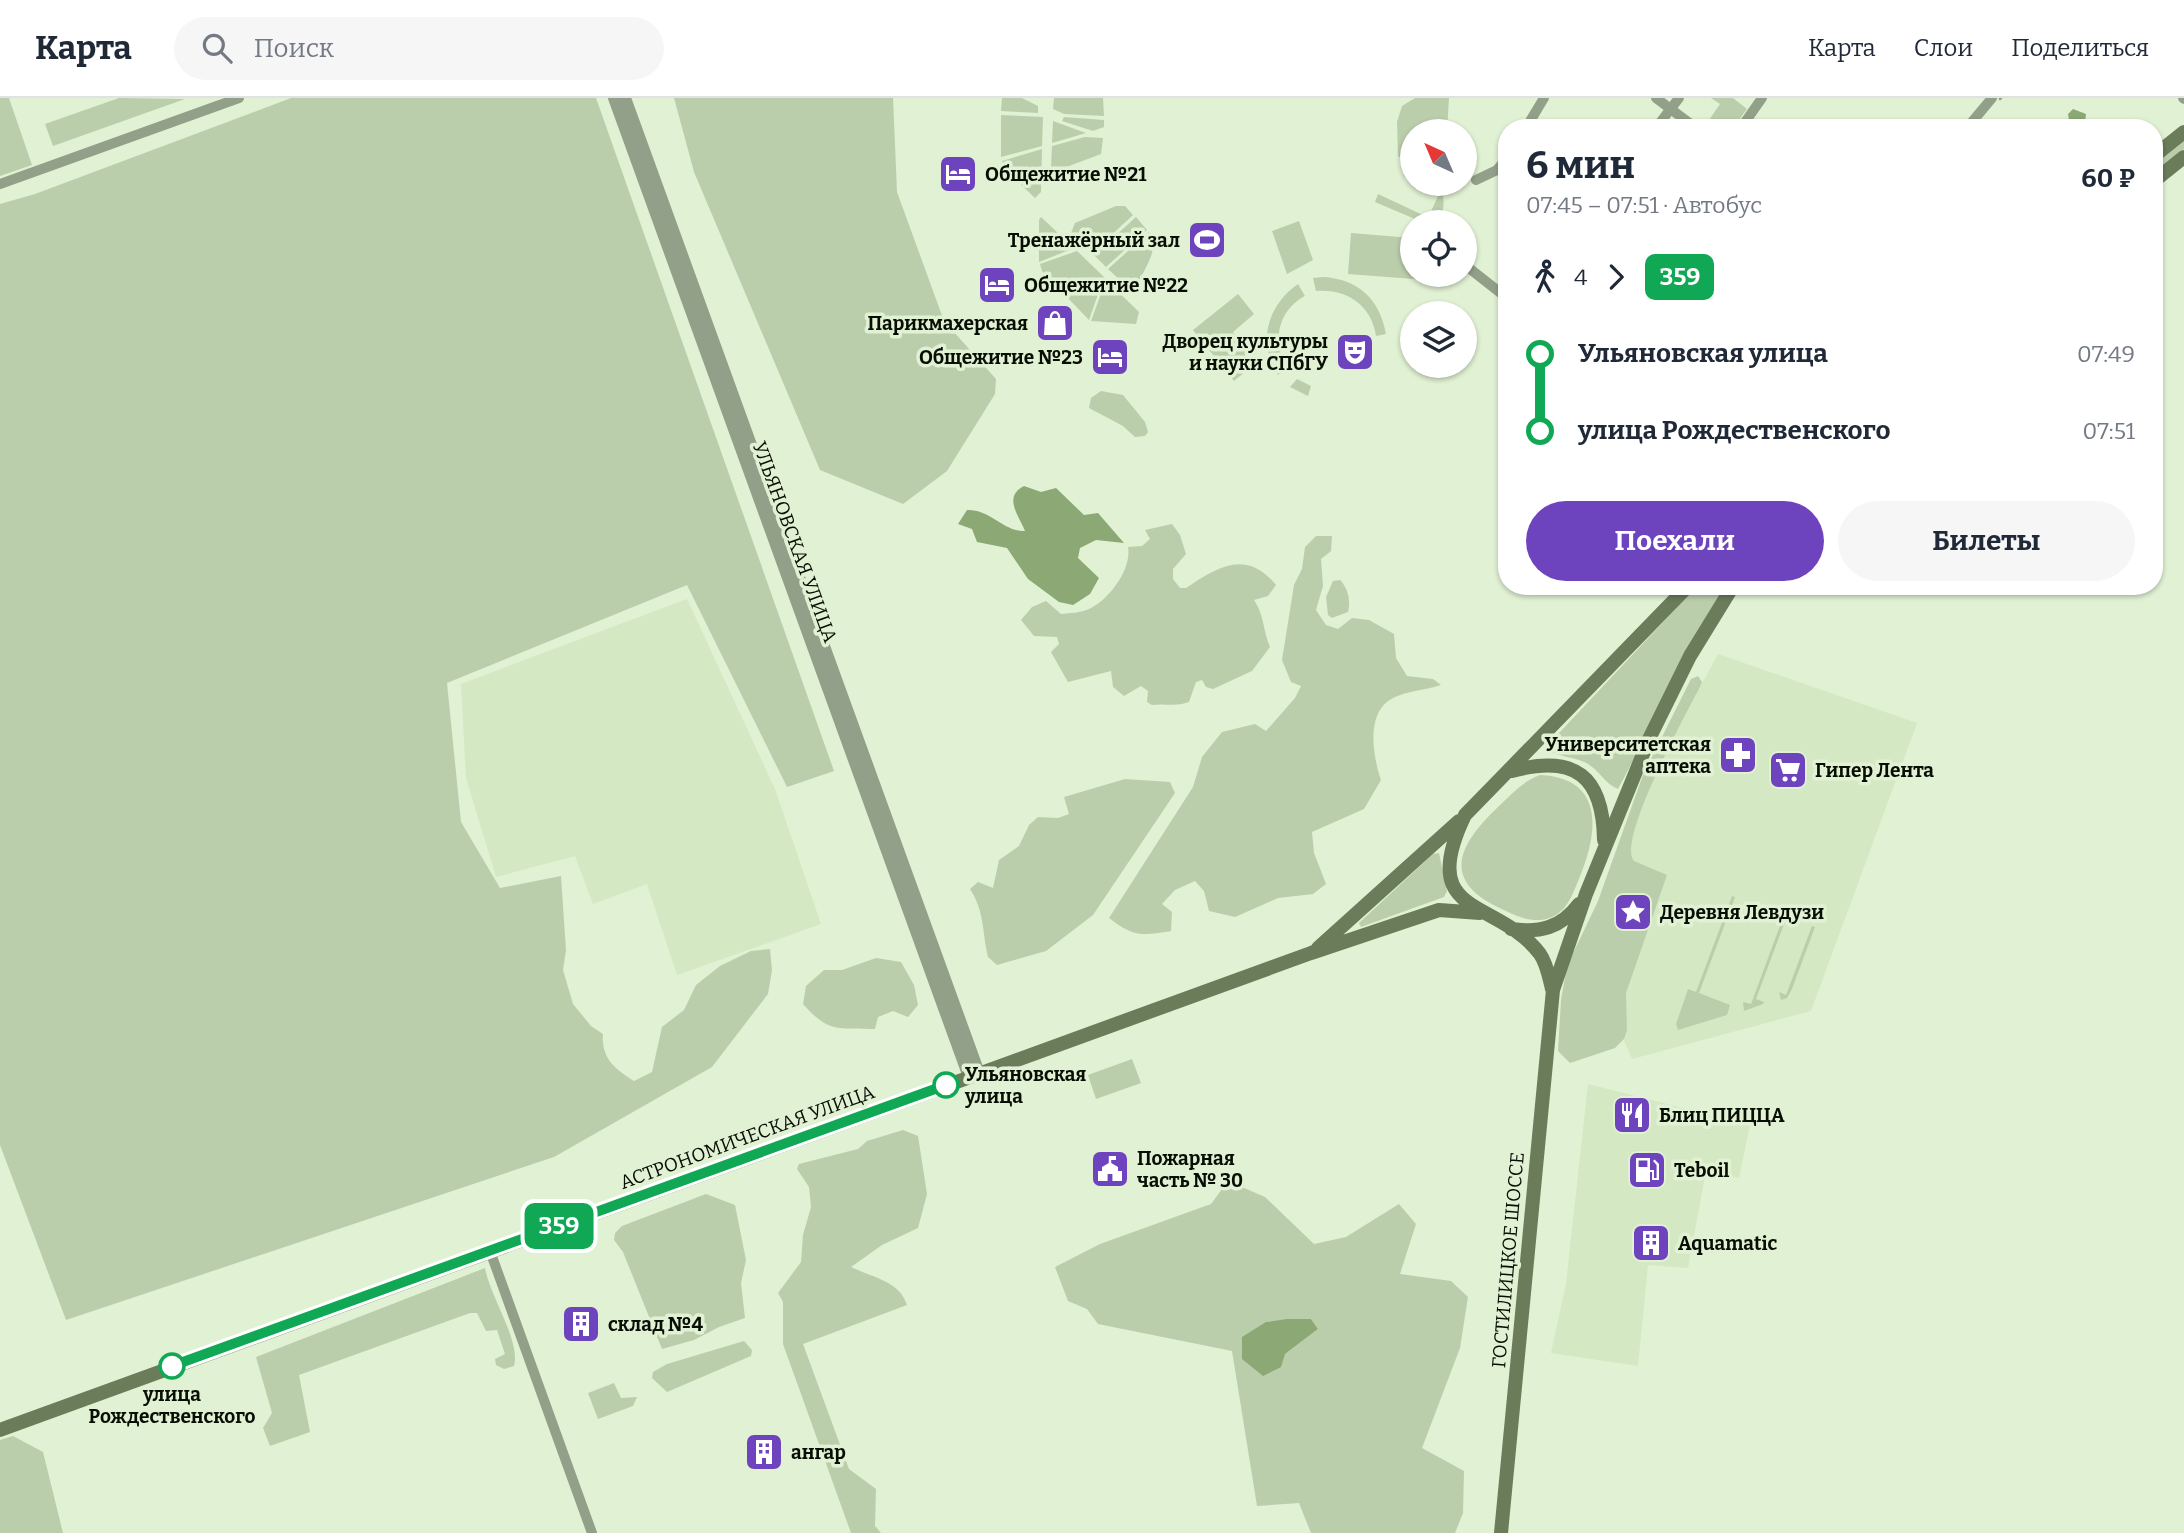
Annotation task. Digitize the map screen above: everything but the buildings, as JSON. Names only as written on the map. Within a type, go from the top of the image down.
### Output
[{"type":"main road","points":[[2163,149],[2184,132]]},
{"type":"main road","points":[[2163,174],[2184,156]]},
{"type":"main road","name":"ГОСТИЛИЦКОЕ ШОССЕ","points":[[1553,990],[1545,962],[1538,951],[1511,929],[1480,913],[1458,893],[1450,866],[1451,851],[1465,815],[1511,772],[1679,595]]},
{"type":"main road","name":"ГОСТИЛИЦКОЕ ШОССЕ","points":[[1502,1533],[1553,990],[1586,894],[1650,737],[1689,656],[1727,595]]},
{"type":"main road","points":[[1511,772],[1552,764],[1577,772],[1587,779],[1595,788],[1602,810],[1604,849]]},
{"type":"main road","name":"АСТРОНОМИЧЕСКАЯ УЛИЦА","points":[[1311,953],[1332,939],[1465,815]]},
{"type":"main road","points":[[1511,929],[1528,931],[1552,927],[1565,921],[1586,894]]},
{"type":"main road","name":"АСТРОНОМИЧЕСКАЯ УЛИЦА","points":[[0,1430],[1311,953],[1439,910],[1480,913]]},
{"type":"street","points":[[0,184],[239,98]]},
{"type":"street","name":"УЛЬЯНОВСКАЯ УЛИЦА","points":[[614,98],[974,1075]]},
{"type":"street","name":"УЛЬЯНОВСКАЯ УЛИЦА","points":[[625,98],[974,1075]]},
{"type":"street","points":[[1531,119],[1544,98]]},
{"type":"street","points":[[1656,98],[1684,119]]},
{"type":"street","points":[[1663,119],[1679,98]]},
{"type":"street","points":[[1747,119],[1762,98]]},
{"type":"street","points":[[1974,119],[1992,98]]},
{"type":"street","points":[[1477,180],[1498,169]]},
{"type":"street","points":[[1477,274],[1498,291]]},
{"type":"street","points":[[489,1251],[592,1533]]},
{"type":"shaded area","points":[[0,98],[9,98],[32,165],[0,176]]},
{"type":"shaded area","points":[[119,98],[185,99],[53,146],[45,124]]},
{"type":"shaded area","points":[[291,98],[596,98],[834,771],[787,787],[687,585],[447,683],[461,822],[500,888],[561,876],[566,950],[563,970],[573,1004],[591,1026],[603,1034],[604,1050],[615,1067],[634,1081],[652,1072],[662,1027],[684,1010],[696,985],[720,966],[751,951],[770,949],[772,970],[768,994],[712,1067],[554,1157],[66,1320],[0,1145],[0,204],[35,194]]},
{"type":"shaded area","points":[[674,98],[893,98],[897,192],[944,321],[996,379],[995,394],[947,471],[903,504],[820,470],[694,172]]},
{"type":"shaded area","points":[[1002,98],[1022,98],[1038,106],[1038,113],[1001,111]]},
{"type":"shaded area","points":[[1054,98],[1103,98],[1104,116],[1064,114],[1053,109]]},
{"type":"shaded area","points":[[1415,98],[1449,98],[1448,119],[1400,119],[1400,158],[1397,122],[1402,106]]},
{"type":"shaded area","points":[[1711,98],[1733,98],[1747,109],[1740,119],[1710,119],[1720,104]]},
{"type":"shaded area","points":[[2073,109],[2086,114],[2085,119],[2069,119],[2068,114]]},
{"type":"shaded area","points":[[1001,115],[1043,117],[1042,146],[1001,157]]},
{"type":"shaded area","points":[[1064,117],[1104,120],[1104,127],[1093,131],[1062,121]]},
{"type":"shaded area","points":[[1053,121],[1086,133],[1052,143]]},
{"type":"shaded area","points":[[1085,137],[1103,138],[1101,154],[1056,171],[1051,168],[1052,146]]},
{"type":"shaded area","points":[[2184,140],[2184,149],[2163,166],[2163,157]]},
{"type":"shaded area","points":[[1042,149],[1041,192],[1035,198],[1007,171],[1002,161]]},
{"type":"shaded area","points":[[1378,194],[1412,210],[1400,210],[1400,213],[1375,202]]},
{"type":"shaded area","points":[[1438,196],[1443,196],[1442,210],[1432,210]]},
{"type":"shaded area","points":[[1116,206],[1125,206],[1133,215],[1106,240],[1084,245],[1071,233],[1075,223]]},
{"type":"shaded area","points":[[1041,217],[1074,248],[1039,262]]},
{"type":"shaded area","points":[[1136,217],[1147,230],[1106,267],[1094,255]]},
{"type":"shaded area","points":[[1299,221],[1313,260],[1287,274],[1272,231]]},
{"type":"shaded area","points":[[1149,232],[1153,245],[1150,258],[1137,285],[1127,287],[1108,269]]},
{"type":"shaded area","points":[[1351,233],[1400,237],[1400,278],[1348,274]]},
{"type":"shaded area","points":[[1077,251],[1104,277],[1089,320],[1042,271],[1040,264]]},
{"type":"shaded area","points":[[1323,277],[1347,282],[1366,294],[1379,311],[1386,334],[1376,336],[1369,315],[1356,301],[1337,292],[1316,291],[1313,278]]},
{"type":"shaded area","points":[[1106,280],[1139,312],[1136,324],[1091,321]]},
{"type":"shaded area","points":[[1298,284],[1305,296],[1288,310],[1283,319],[1279,338],[1282,359],[1287,369],[1278,375],[1268,350],[1268,325],[1279,303]]},
{"type":"shaded area","points":[[1238,294],[1254,314],[1233,332],[1257,362],[1234,381],[1193,330]]},
{"type":"shaded area","points":[[1297,379],[1311,386],[1308,396],[1290,387]]},
{"type":"shaded area","points":[[1101,391],[1123,395],[1145,422],[1148,432],[1145,436],[1135,437],[1123,426],[1089,408],[1091,398]]},
{"type":"shaded area","points":[[1024,486],[1041,492],[1056,488],[1084,515],[1098,513],[1124,543],[1096,540],[1080,548],[1078,558],[1099,578],[1090,594],[1073,605],[1059,602],[1028,579],[1007,548],[977,542],[972,529],[958,524],[967,510],[983,513],[1010,528],[1025,531],[1013,501],[1014,496]]},
{"type":"shaded area","points":[[1172,524],[1180,535],[1186,554],[1173,569],[1173,579],[1180,588],[1186,588],[1221,568],[1243,564],[1265,574],[1276,585],[1268,596],[1254,600],[1260,611],[1270,647],[1252,671],[1213,689],[1206,687],[1202,680],[1196,682],[1189,702],[1179,704],[1152,705],[1147,702],[1148,691],[1141,686],[1124,696],[1113,687],[1111,671],[1068,682],[1051,652],[1059,644],[1057,637],[1034,636],[1021,620],[1032,607],[1046,601],[1061,614],[1082,611],[1097,605],[1123,574],[1128,547],[1142,546],[1150,539],[1145,530]]},
{"type":"shaded area","points":[[1316,536],[1332,536],[1331,551],[1321,559],[1323,586],[1316,610],[1326,625],[1338,629],[1352,618],[1369,620],[1394,634],[1396,658],[1407,676],[1433,679],[1441,685],[1393,698],[1378,713],[1374,748],[1381,780],[1364,809],[1312,832],[1314,853],[1326,884],[1313,894],[1278,898],[1235,917],[1209,911],[1204,891],[1195,881],[1175,890],[1162,904],[1172,912],[1171,931],[1145,934],[1125,929],[1109,918],[1193,787],[1202,757],[1222,732],[1255,724],[1266,731],[1295,698],[1301,686],[1291,682],[1282,660],[1294,585],[1302,569],[1305,547]]},
{"type":"shaded area","points":[[1340,580],[1348,595],[1348,612],[1332,618],[1328,615],[1326,597],[1333,581]]},
{"type":"shaded area","points":[[1689,595],[1721,595],[1618,789],[1588,764],[1555,754],[1545,748]]},
{"type":"shaded area","points":[[687,599],[775,789],[821,924],[677,975],[647,884],[593,904],[575,856],[496,877],[466,778],[461,684]]},
{"type":"shaded area","points":[[1718,654],[1917,723],[1811,1011],[1632,1059],[1624,1040],[1625,859],[1637,804]]},
{"type":"shaded area","points":[[1698,676],[1702,682],[1700,687],[1655,776],[1635,829],[1631,849],[1634,861],[1667,875],[1626,993],[1627,1030],[1624,1039],[1615,1048],[1570,1063],[1558,1051],[1561,1000],[1567,966],[1598,901],[1643,775],[1691,679]]},
{"type":"shaded area","points":[[1540,775],[1561,778],[1577,786],[1586,797],[1591,811],[1592,827],[1585,862],[1569,901],[1558,914],[1534,920],[1517,916],[1485,900],[1471,889],[1464,877],[1462,864],[1464,851],[1483,822],[1518,789]]},
{"type":"shaded area","points":[[1125,779],[1170,782],[1175,793],[1093,915],[1046,951],[997,965],[988,957],[981,914],[970,889],[978,882],[993,888],[999,860],[1019,846],[1029,825],[1038,817],[1058,818],[1069,814],[1064,797]]},
{"type":"shaded area","points":[[1439,853],[1447,891],[1444,897],[1361,927],[1359,923],[1433,854]]},
{"type":"shaded area","points":[[1732,896],[1735,897],[1699,993],[1730,1005],[1727,1015],[1678,1030],[1676,1024],[1688,989],[1696,992]]},
{"type":"shaded area","points":[[1784,915],[1787,916],[1756,999],[1764,1002],[1744,1011],[1743,1002],[1751,1004]]},
{"type":"shaded area","points":[[1812,926],[1815,927],[1792,989],[1787,998],[1781,1000],[1779,992],[1786,995]]},
{"type":"shaded area","points":[[876,958],[901,962],[914,985],[918,1005],[908,1017],[893,1011],[878,1017],[875,1029],[842,1028],[820,1020],[803,1004],[806,986],[824,970],[842,970]]},
{"type":"shaded area","points":[[1132,1059],[1141,1083],[1096,1099],[1088,1075]]},
{"type":"shaded area","points":[[1588,1084],[1750,1125],[1739,1178],[1706,1171],[1688,1268],[1648,1265],[1638,1366],[1551,1353],[1566,1284]]},
{"type":"shaded area","points":[[903,1130],[918,1136],[927,1194],[918,1228],[882,1245],[851,1267],[891,1285],[898,1290],[907,1305],[803,1344],[849,1469],[876,1489],[875,1526],[881,1533],[851,1533],[783,1344],[783,1302],[778,1293],[801,1262],[803,1235],[811,1207],[809,1187],[797,1169],[799,1164],[858,1149],[867,1141]]},
{"type":"shaded area","points":[[1228,1181],[1265,1197],[1314,1244],[1346,1237],[1399,1204],[1416,1224],[1400,1274],[1451,1281],[1468,1297],[1460,1348],[1422,1448],[1464,1471],[1463,1513],[1455,1533],[1311,1533],[1299,1503],[1257,1506],[1232,1351],[1098,1324],[1087,1309],[1068,1301],[1055,1267],[1100,1244],[1211,1204]],"holes":[[[1311,1319],[1318,1329],[1285,1354],[1266,1322]]]},
{"type":"shaded area","points":[[706,1194],[735,1205],[746,1260],[741,1283],[745,1318],[694,1340],[662,1349],[623,1252],[614,1240],[615,1233],[622,1226]]},
{"type":"shaded area","points":[[485,1268],[513,1344],[514,1366],[504,1369],[496,1365],[495,1359],[505,1354],[497,1330],[486,1331],[477,1313],[470,1313],[299,1375],[310,1432],[270,1446],[263,1428],[272,1413],[256,1357]]},
{"type":"shaded area","points":[[1311,1319],[1318,1329],[1285,1354],[1281,1367],[1263,1376],[1242,1359],[1242,1337],[1266,1322]]},
{"type":"shaded area","points":[[744,1341],[752,1350],[751,1356],[667,1392],[652,1378],[653,1372],[667,1364]]},
{"type":"shaded area","points":[[614,1383],[621,1398],[637,1397],[633,1406],[598,1419],[588,1393]]},
{"type":"shaded area","points":[[13,1436],[43,1452],[63,1533],[0,1533],[0,1440]]},
{"type":"bus line","name":"359","points":[[172,1366],[946,1085]]},
{"type":"place","name":"Общежитие №21","points":[[958,174]]},
{"type":"place","name":"Тренажёрный зал","points":[[1207,240]]},
{"type":"place","name":"Общежитие №22","points":[[997,285]]},
{"type":"place","name":"Парикмахерская","points":[[1055,323]]},
{"type":"place","name":"Дворец культуры и науки СПбГУ","points":[[1355,352]]},
{"type":"place","name":"Общежитие №23","points":[[1110,357]]},
{"type":"place","name":"Университетская аптека","points":[[1738,755]]},
{"type":"place","name":"Гипер Лента","points":[[1788,770]]},
{"type":"place","name":"Деревня Левдузи","points":[[1633,912]]},
{"type":"place","name":"Ульяновская улица","points":[[946,1085]]},
{"type":"place","name":"Блиц ПИЦЦА","points":[[1632,1115]]},
{"type":"place","name":"Пожарная часть № 30","points":[[1110,1169]]},
{"type":"place","name":"Teboil","points":[[1647,1170]]},
{"type":"place","name":"Aquamatic","points":[[1651,1243]]},
{"type":"place","name":"склад №4","points":[[581,1324]]},
{"type":"place","name":"улица Рождественского","points":[[172,1366]]},
{"type":"place","name":"ангар","points":[[764,1452]]}]
